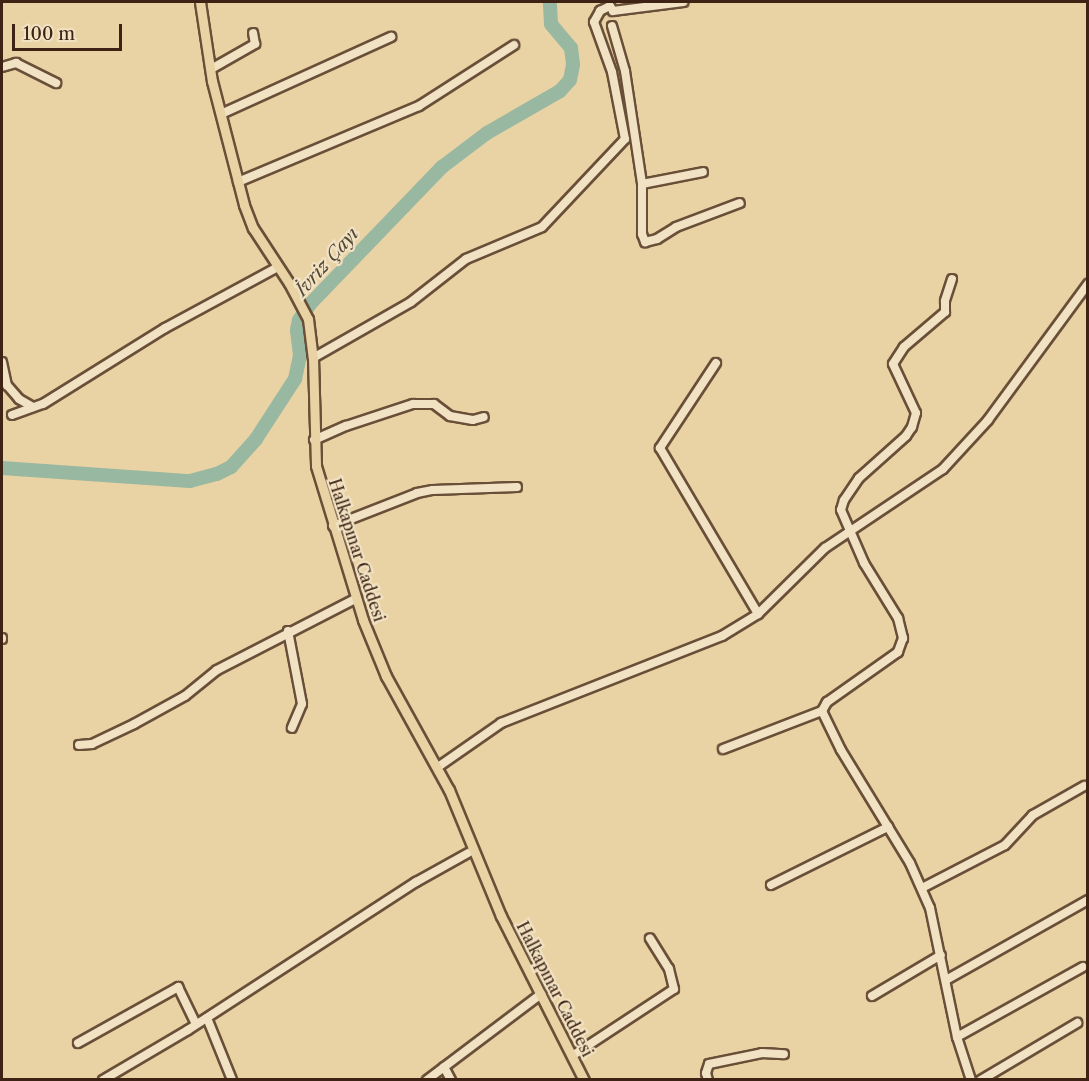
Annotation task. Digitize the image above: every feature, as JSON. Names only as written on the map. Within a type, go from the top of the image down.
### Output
[{"type":"main road","name":"Halkapınar Caddesi","points":[[200,2],[221,114],[238,182],[253,228],[304,310],[313,358],[314,440],[319,480],[357,598],[386,676],[438,768],[501,916],[584,1080]]},
{"type":"street","points":[[625,140],[612,72],[594,22],[600,11],[610,6],[613,11],[683,2]]},
{"type":"street","points":[[612,27],[625,71],[642,184],[642,234],[645,242],[657,239],[676,227],[740,203]]},
{"type":"street","points":[[211,69],[255,44],[253,33]]},
{"type":"street","points":[[221,114],[391,37]]},
{"type":"street","points":[[238,182],[419,106],[514,45]]},
{"type":"street","points":[[2,67],[16,63],[56,83]]},
{"type":"street","points":[[313,358],[411,302],[466,259],[542,227],[625,140],[634,140]]},
{"type":"street","points":[[642,184],[703,172]]},
{"type":"street","points":[[12,415],[43,404],[165,328],[278,267]]},
{"type":"street","points":[[723,749],[822,711],[827,702],[898,652],[903,638],[897,618],[864,562],[841,510],[844,500],[859,478],[906,436],[916,419],[913,405],[893,363],[904,347],[945,312],[945,301],[952,279]]},
{"type":"street","points":[[438,768],[501,723],[722,636],[758,614],[825,548],[850,529],[943,469],[988,420],[1088,284]]},
{"type":"street","points":[[2,362],[7,386],[19,399],[33,407]]},
{"type":"street","points":[[716,363],[660,448],[758,614]]},
{"type":"street","points":[[314,440],[346,426],[412,404],[434,405],[450,416],[473,420],[484,417]]},
{"type":"street","points":[[333,526],[417,493],[433,490],[517,487]]},
{"type":"street","points":[[79,745],[92,744],[185,696],[217,670],[288,631],[357,598]]},
{"type":"street","points":[[288,631],[302,704],[292,728]]},
{"type":"street","points":[[822,711],[841,750],[922,888],[930,908],[957,1037],[971,1080]]},
{"type":"street","points":[[922,888],[998,849],[1033,815],[1084,786]]},
{"type":"street","points":[[771,885],[888,827]]},
{"type":"street","points":[[103,1080],[207,1018],[416,882],[468,853]]},
{"type":"street","points":[[946,980],[1088,900]]},
{"type":"street","points":[[572,1056],[674,989],[669,969],[650,939]]},
{"type":"street","points":[[872,996],[940,955]]},
{"type":"street","points":[[957,1037],[1083,967]]},
{"type":"street","points":[[78,1043],[178,987],[196,1024]]},
{"type":"street","points":[[427,1080],[541,994]]},
{"type":"street","points":[[207,1018],[232,1080]]},
{"type":"street","points":[[981,1080],[1077,1023]]},
{"type":"street","points":[[708,1080],[706,1073],[709,1064],[762,1053],[783,1054]]},
{"type":"street","points":[[444,1067],[451,1080]]},
{"type":"waterway","name":"İvriz Çayı","points":[[2,468],[190,481],[217,474],[231,467],[256,439],[295,379],[300,355],[297,330],[299,320],[311,303],[442,167],[487,133],[560,91],[570,80],[573,64],[571,48],[551,24],[550,2]]}]
